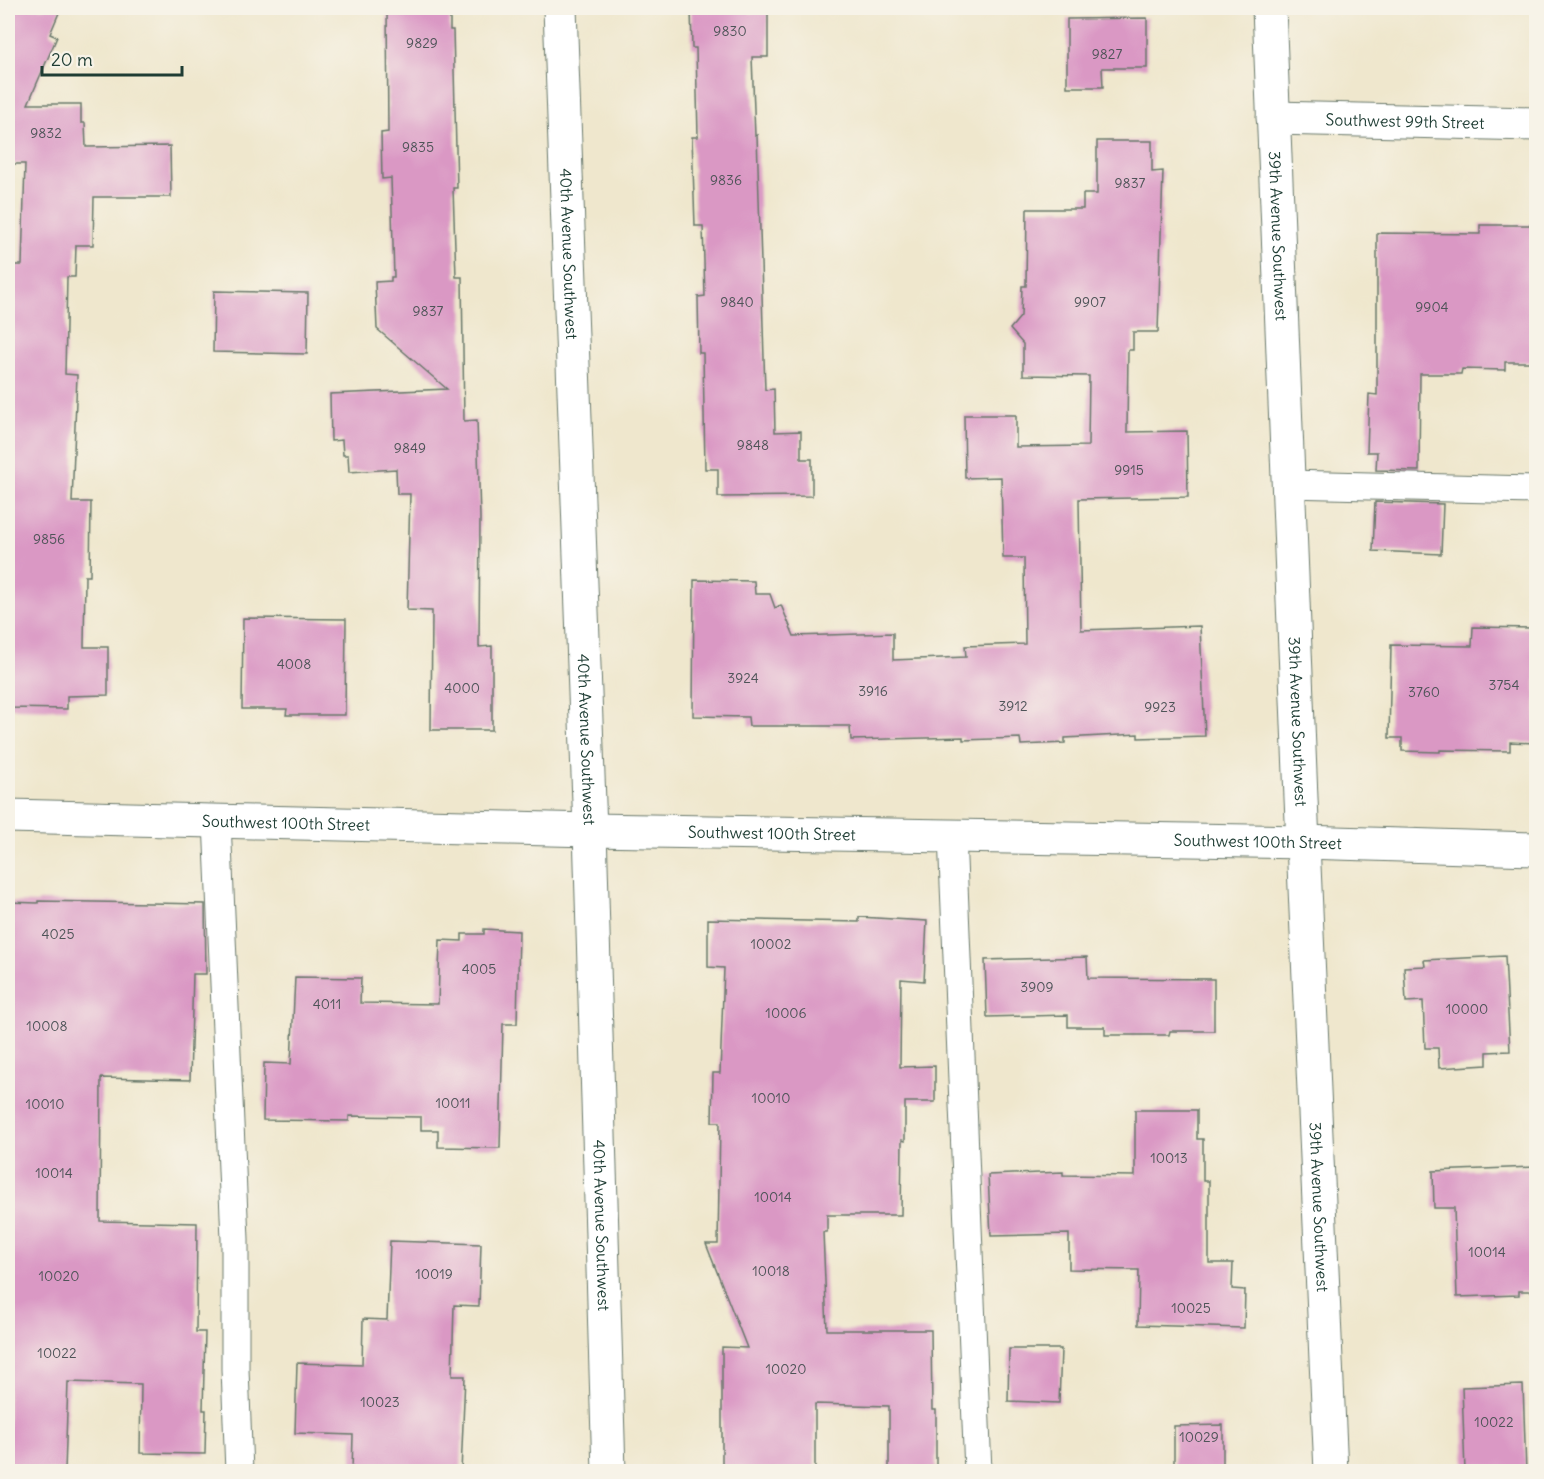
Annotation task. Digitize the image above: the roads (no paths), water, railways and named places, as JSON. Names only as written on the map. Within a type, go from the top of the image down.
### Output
[{"type":"street","name":"40th Avenue Southwest","points":[[560,8],[590,830],[609,1472]]},
{"type":"street","name":"39th Avenue Southwest","points":[[1269,8],[1331,1472]]},
{"type":"street","name":"Southwest 99th Street","points":[[1273,118],[1536,124]]},
{"type":"street","name":"Southwest 100th Street","points":[[8,816],[590,830],[1303,842],[1536,849]]},
{"type":"lane","points":[[1288,484],[1536,490]]},
{"type":"lane","points":[[217,821],[235,1239],[235,1369],[239,1472]]},
{"type":"lane","points":[[952,836],[978,1472]]}]
